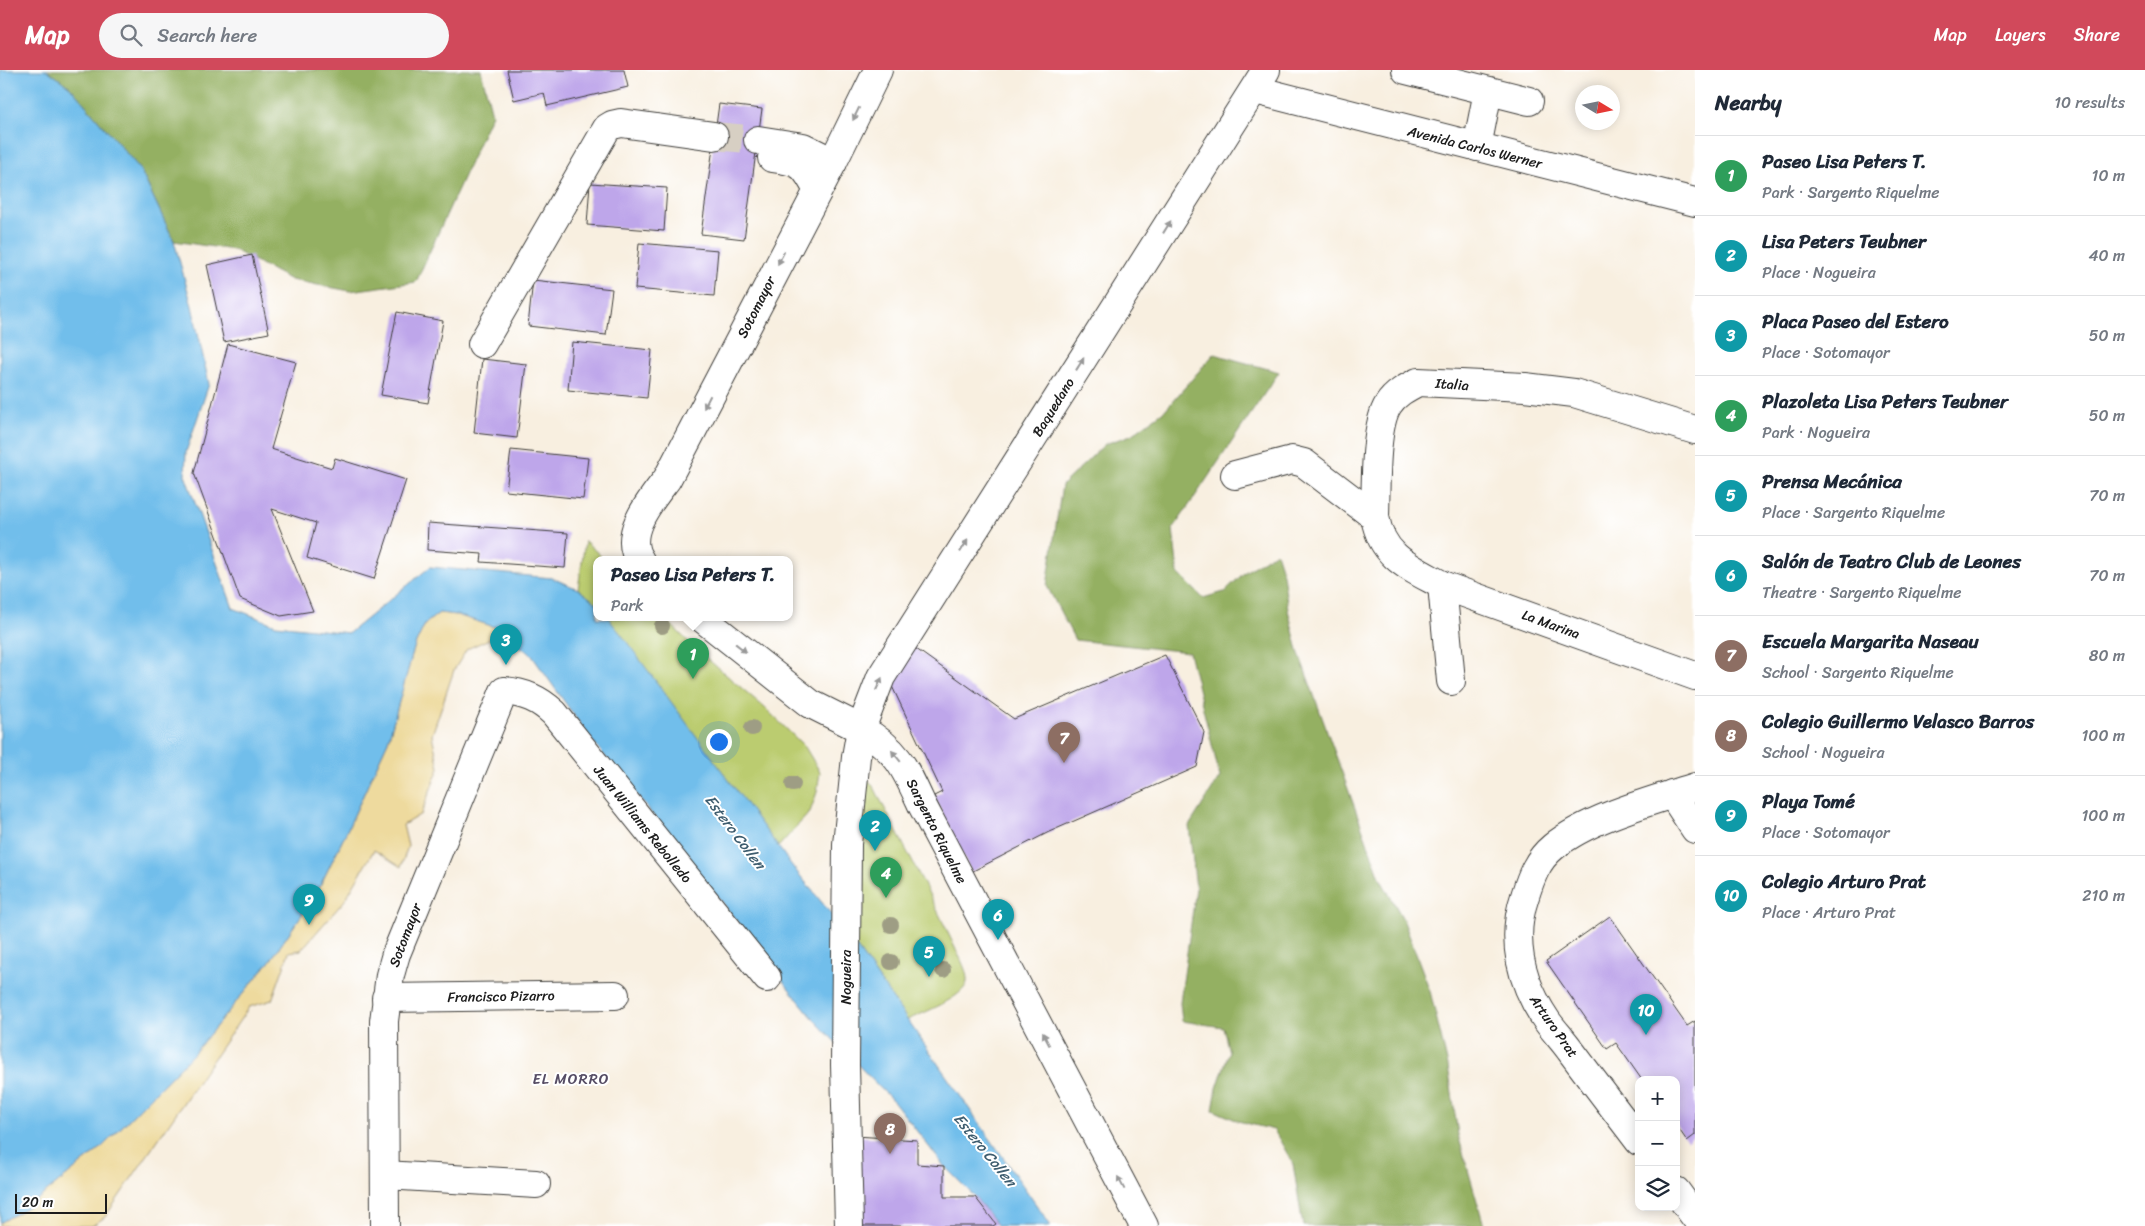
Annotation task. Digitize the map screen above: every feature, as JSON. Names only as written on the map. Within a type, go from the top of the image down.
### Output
[{"type":"street","name":"Sotomayor","points":[[638,551],[639,518],[667,479],[833,162],[878,70]]},
{"type":"street","points":[[1406,70],[1529,101]]},
{"type":"street","name":"Avenida Carlos Werner","points":[[1260,80],[1477,147],[1695,202]]},
{"type":"street","name":"Baquedano","points":[[861,729],[881,677],[1260,80]]},
{"type":"street","points":[[1477,147],[1488,90]]},
{"type":"street","points":[[482,344],[607,128],[621,123],[680,131],[691,142],[714,142]]},
{"type":"street","points":[[818,188],[806,168],[798,163],[757,148],[802,147],[833,162]]},
{"type":"street","name":"Italia","points":[[1410,568],[1388,550],[1377,529],[1375,517],[1382,418],[1394,397],[1405,388],[1418,382],[1525,387],[1574,393],[1695,430]]},
{"type":"street","points":[[1234,474],[1292,460],[1304,464],[1375,517]]},
{"type":"street","name":"La Marina","points":[[1410,568],[1442,585],[1695,676]]},
{"type":"street","points":[[1442,585],[1451,681]]},
{"type":"street","name":"Sargento Riquelme","points":[[706,621],[811,704],[877,738],[896,754],[1144,1226]]},
{"type":"street","name":"Sotomayor","points":[[385,1226],[384,1021],[386,998],[396,954],[504,691]]},
{"type":"street","name":"Juan Williams Rebolledo","points":[[504,691],[520,693],[535,699],[554,714],[767,978]]},
{"type":"street","name":"Nogueira","points":[[849,1226],[845,1065],[846,880],[847,844],[856,757],[861,729]]},
{"type":"street","points":[[1684,790],[1695,829]]},
{"type":"street","name":"Arturo Prat","points":[[1635,1136],[1548,1022],[1530,995],[1521,967],[1518,926],[1522,904],[1534,870],[1552,848],[1589,825],[1684,790]]},
{"type":"street","name":"Francisco Pizarro","points":[[386,998],[615,995]]},
{"type":"street","points":[[385,1175],[536,1184]]},
{"type":"street","points":[[1680,1197],[1695,1216]]},
{"type":"green space","points":[[47,70],[481,70],[492,114],[416,282],[350,291],[291,280],[234,250],[174,241],[140,169],[70,87]]},
{"type":"green space","points":[[1214,354],[1279,372],[1173,529],[1178,573],[1203,598],[1224,592],[1245,572],[1276,552],[1283,574],[1288,610],[1298,651],[1381,880],[1403,919],[1430,991],[1448,1066],[1458,1135],[1483,1222],[1486,1226],[1303,1226],[1293,1164],[1274,1130],[1238,1121],[1213,1110],[1217,1088],[1229,1052],[1223,1027],[1182,1021],[1180,1003],[1196,888],[1189,826],[1220,777],[1189,652],[1075,640],[1047,586],[1062,485],[1105,444],[1131,435],[1165,410]]},
{"type":"green space","points":[[585,541],[601,556],[593,556],[593,601],[578,589]]},
{"type":"green space","points":[[610,621],[667,621],[697,650],[765,708],[805,747],[820,772],[817,792],[810,812],[778,847]]},
{"type":"green space","points":[[866,778],[873,785],[926,888],[962,961],[967,978],[964,988],[951,999],[907,1020],[846,932]]},
{"type":"sand","points":[[439,613],[457,615],[498,628],[512,642],[489,639],[467,649],[454,670],[432,735],[439,768],[421,814],[403,825],[408,846],[401,867],[374,850],[345,900],[301,950],[289,952],[272,1000],[249,1007],[105,1217],[92,1226],[0,1226],[0,1223],[29,1206],[100,1149],[194,1053],[270,961],[316,894],[344,837],[388,741],[415,645],[425,624]]},
{"type":"water","name":"Estero Collen","points":[[0,70],[47,70],[70,87],[140,169],[174,241],[192,306],[209,384],[186,452],[185,475],[233,608],[276,625],[349,633],[430,567],[552,578],[578,589],[593,600],[593,621],[610,621],[621,634],[793,867],[846,932],[1051,1226],[998,1226],[975,1197],[944,1166],[895,1103],[818,1024],[790,990],[678,846],[590,738],[530,653],[512,642],[498,628],[457,615],[439,613],[425,624],[415,645],[388,741],[344,837],[316,894],[270,961],[194,1053],[100,1149],[29,1206],[0,1223]]},
{"type":"building","points":[[507,70],[624,70],[628,87],[547,106],[544,93],[514,100]]},
{"type":"building","points":[[719,104],[762,109],[744,239],[701,234]]},
{"type":"building","points":[[590,183],[667,188],[664,231],[587,225]]},
{"type":"building","points":[[639,243],[718,250],[714,296],[635,289]]},
{"type":"building","points":[[252,255],[269,333],[224,342],[207,265]]},
{"type":"building","points":[[533,280],[612,289],[606,335],[528,326]]},
{"type":"building","points":[[397,312],[443,321],[428,403],[381,395]]},
{"type":"building","points":[[572,342],[652,350],[647,398],[568,390]]},
{"type":"building","points":[[228,344],[296,362],[271,449],[332,468],[335,458],[406,480],[374,579],[307,558],[316,523],[272,509],[313,611],[281,616],[240,599],[194,473]]},
{"type":"building","points":[[482,359],[526,364],[517,438],[474,433]]},
{"type":"building","points":[[511,450],[588,458],[583,499],[506,491]]},
{"type":"building","points":[[428,523],[568,533],[565,568],[481,562],[482,554],[427,550]]},
{"type":"building","points":[[912,646],[1014,719],[1165,655],[1204,732],[1197,767],[1049,832],[971,872],[934,796],[942,792],[890,682]]},
{"type":"building","points":[[1610,916],[1687,1026],[1695,1021],[1695,1135],[1687,1141],[1680,1131],[1680,1076],[1639,1076],[1616,1043],[1607,1049],[1546,961]]},
{"type":"building","points":[[856,1136],[917,1140],[917,1164],[944,1166],[944,1197],[975,1197],[996,1224],[993,1226],[857,1226]]},
{"type":"tunnel","points":[[714,136],[758,140]]},
{"type":"place","name":"Placa Paseo del Estero","points":[[506,665]]},
{"type":"place","name":"Paseo Lisa Peters T.","points":[[693,679]]},
{"type":"place","name":"Escuela Margarita Naseau","points":[[1064,763]]},
{"type":"place","name":"Lisa Peters Teubner","points":[[875,851]]},
{"type":"place","name":"Plazoleta Lisa Peters Teubner","points":[[886,898]]},
{"type":"place","name":"Playa Tomé","points":[[309,925]]},
{"type":"place","name":"Salón de Teatro Club de Leones","points":[[998,940]]},
{"type":"place","name":"Prensa Mecánica","points":[[929,977]]},
{"type":"place","name":"Colegio Arturo Prat","points":[[1646,1035]]},
{"type":"place","name":"Colegio Guillermo Velasco Barros","points":[[890,1154]]},
{"type":"district","name":"EL MORRO","points":[[571,1079]]}]
